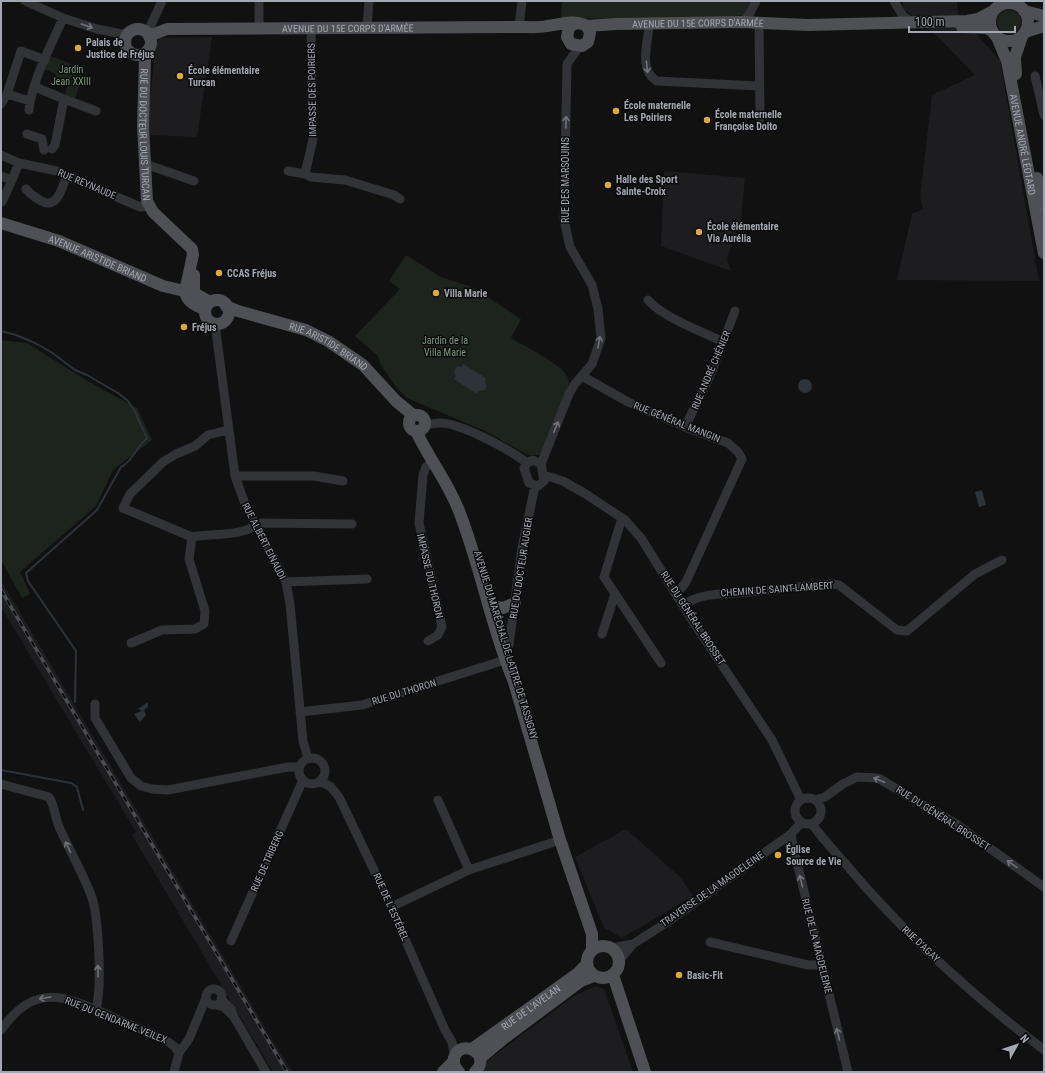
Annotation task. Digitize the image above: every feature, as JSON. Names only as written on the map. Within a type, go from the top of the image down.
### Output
[{"type":"main road","points":[[1044,16],[1021,6],[1008,3],[996,7],[990,21],[995,34],[1007,41],[1017,39],[1023,34],[1044,26]]},
{"type":"main road","points":[[1021,6],[1028,24],[1023,34]]},
{"type":"main road","name":"AVENUE DU 15E CORPS D'ARMÉE","points":[[865,25],[874,22],[967,21],[978,19],[996,7]]},
{"type":"main road","name":"AVENUE DU 15E CORPS D'ARMÉE","points":[[584,29],[616,24],[742,22],[758,25]]},
{"type":"main road","name":"AVENUE DU 15E CORPS D'ARMÉE","points":[[127,35],[136,30],[147,42],[162,30],[366,27],[547,27],[606,29],[758,25],[797,28],[809,25],[865,25],[874,27],[960,26],[986,28],[995,34]]},
{"type":"main road","name":"AVENUE DU 15E CORPS D'ARMÉE","points":[[547,27],[566,34]]},
{"type":"main road","points":[[569,27],[584,29],[586,44],[579,47],[569,42],[566,34],[569,27]]},
{"type":"main road","name":"AVENUE ANDRÉ LÉOTARD","points":[[995,34],[1007,61],[1044,253]]},
{"type":"main road","name":"AVENUE ANDRÉ LÉOTARD","points":[[1023,34],[1014,64],[1028,141],[1044,208]]},
{"type":"main road","points":[[127,35],[125,44],[127,48],[135,54],[147,42]]},
{"type":"main road","name":"RUE DU DOCTEUR LOUIS TURCAN","points":[[147,42],[151,59],[147,127],[150,198],[153,207],[196,249],[197,257],[190,296]]},
{"type":"main road","name":"RUE DU DOCTEUR LOUIS TURCAN","points":[[147,42],[143,126],[146,195],[149,206],[156,216],[186,242],[193,252],[190,296]]},
{"type":"main road","name":"AVENUE ARISTIDE BRIAND","points":[[1,223],[59,241],[163,286],[190,296]]},
{"type":"main road","name":"AVENUE ARISTIDE BRIAND","points":[[1,228],[53,245],[135,281],[190,296]]},
{"type":"main road","points":[[190,296],[208,306]]},
{"type":"main road","points":[[221,301],[227,312],[222,322],[216,324],[208,319],[208,306],[221,301]]},
{"type":"main road","name":"RUE ARISTIDE BRIAND","points":[[227,312],[238,311],[306,330],[352,355],[416,422]]},
{"type":"main road","name":"RUE ARISTIDE BRIAND","points":[[227,312],[237,316],[291,329],[322,342],[356,365],[394,410],[416,422]]},
{"type":"main road","name":"AVENUE DU MARÉCHAL DE LATTRE DE TASSIGNY","points":[[416,422],[434,461],[448,484],[467,531],[514,682],[560,840],[592,934],[603,948],[617,954],[619,961]]},
{"type":"main road","name":"AVENUE DU MARÉCHAL DE LATTRE DE TASSIGNY","points":[[416,422],[439,458],[460,501],[494,606],[505,655],[518,682],[596,935],[603,948]]},
{"type":"main road","points":[[494,606],[503,608],[515,603]]},
{"type":"main road","name":"AVENUE DU MARÉCHAL DE LATTRE DE TASSIGNY","points":[[587,964],[588,956],[603,948]]},
{"type":"main road","points":[[604,976],[617,970],[619,961]]},
{"type":"main road","points":[[587,964],[589,970],[604,976],[611,986],[641,1072]]},
{"type":"main road","name":"RUE DE L'AVELAN","points":[[443,1072],[577,974],[587,964]]},
{"type":"main road","points":[[604,976],[645,1072]]},
{"type":"main road","name":"RUE DE L'AVELAN","points":[[464,1057],[503,1039],[581,981],[604,976]]},
{"type":"main road","points":[[464,1057],[480,1066],[475,1072]]},
{"type":"street","points":[[25,1],[63,18],[97,29],[127,35]]},
{"type":"street","points":[[147,42],[153,20],[162,1]]},
{"type":"street","points":[[259,1],[259,29]]},
{"type":"street","points":[[366,27],[370,1]]},
{"type":"street","points":[[519,27],[522,1]]},
{"type":"street","points":[[742,22],[750,16],[756,1]]},
{"type":"street","points":[[894,1],[903,16],[912,22]]},
{"type":"street","points":[[7,94],[29,106],[45,60],[63,18]]},
{"type":"street","points":[[153,20],[162,30]]},
{"type":"street","points":[[758,25],[758,86],[760,118]]},
{"type":"street","points":[[650,28],[647,44],[646,70],[651,77],[657,81],[758,86]]},
{"type":"street","name":"IMPASSE DES POIRIERS","points":[[305,174],[314,139],[311,29]]},
{"type":"street","name":"RUE DES MARSOUINS","points":[[579,47],[567,64],[564,220],[570,247],[594,290],[601,338],[592,364],[582,376]]},
{"type":"street","points":[[1,104],[7,94],[21,52],[45,60]]},
{"type":"street","points":[[1035,76],[1044,116]]},
{"type":"street","points":[[35,87],[96,111]]},
{"type":"street","points":[[27,134],[42,139],[48,149],[55,145],[56,133],[64,99]]},
{"type":"street","name":"RUE REYNAUDE","points":[[1,155],[19,163],[57,171],[140,207],[149,206]]},
{"type":"street","points":[[1,202],[19,163]]},
{"type":"street","points":[[148,165],[194,181]]},
{"type":"street","points":[[288,171],[305,174],[311,177],[345,180],[394,195],[400,199]]},
{"type":"street","points":[[26,189],[32,196],[51,204],[58,199],[67,175]]},
{"type":"street","points":[[1,176],[12,180]]},
{"type":"street","points":[[648,300],[653,306],[674,318],[723,342]]},
{"type":"street","name":"RUE ANDRÉ CHÉNIER","points":[[685,428],[710,376],[735,311]]},
{"type":"street","name":"RUE ALBERT EINAUDI","points":[[216,324],[228,430],[235,476],[239,491],[286,582],[290,604],[303,742],[308,758]]},
{"type":"street","points":[[541,464],[535,460],[527,463],[524,468],[529,483],[535,486],[542,483],[544,475],[541,464],[574,385],[582,376]]},
{"type":"street","name":"RUE GÉNÉRAL MANGIN","points":[[582,376],[628,402],[685,428],[728,443],[738,452],[742,459],[686,582],[676,594]]},
{"type":"street","points":[[416,422],[455,425],[474,433],[527,463]]},
{"type":"street","points":[[228,430],[208,435],[195,446],[176,454],[163,462],[130,494],[123,508],[192,537],[236,533],[261,523],[352,524]]},
{"type":"street","name":"IMPASSE DU THORON","points":[[428,641],[438,635],[442,627],[418,523],[423,475],[426,466],[434,461]]},
{"type":"street","name":"RUE DU GÉNÉRAL BROSSET","points":[[544,475],[563,481],[622,518],[641,538],[683,605],[772,740],[801,800]]},
{"type":"street","points":[[235,476],[314,476],[343,481]]},
{"type":"street","name":"RUE DU DOCTEUR AUGIER","points":[[505,655],[509,644],[522,548],[535,486]]},
{"type":"street","points":[[622,518],[604,578],[661,663]]},
{"type":"street","points":[[131,643],[162,630],[195,629],[204,624],[204,611],[189,558],[192,537]]},
{"type":"street","name":"CHEMIN DE SAINT-LAMBERT","points":[[683,605],[701,597],[718,593],[738,593],[832,584],[839,585],[897,630],[903,632],[975,574],[1002,560]]},
{"type":"street","points":[[286,582],[367,579]]},
{"type":"street","points":[[602,634],[615,594]]},
{"type":"street","name":"RUE DU THORON","points":[[300,712],[362,705],[505,655]]},
{"type":"street","points":[[94,704],[96,718],[131,778],[141,786],[152,789],[168,790],[288,767],[299,767]]},
{"type":"street","points":[[308,758],[318,759],[324,766],[324,774],[320,781],[312,784],[303,780],[300,775],[299,767],[301,763],[308,758]]},
{"type":"street","name":"RUE DU GÉNÉRAL BROSSET","points":[[815,800],[825,797],[843,784],[857,777],[878,778],[956,824],[1044,887]]},
{"type":"street","name":"RUE DE TRIBERG","points":[[231,941],[303,780]]},
{"type":"street","name":"RUE DE L'ESTÉREL","points":[[320,781],[331,787],[339,797],[391,907],[445,1030],[464,1057]]},
{"type":"street","points":[[1,784],[49,797],[52,802],[59,826],[91,896],[98,940],[99,985],[96,1010]]},
{"type":"street","points":[[792,834],[798,826],[803,823],[812,824],[820,818],[821,808],[815,800],[811,798],[801,800],[795,810],[796,816],[803,823]]},
{"type":"street","points":[[438,800],[469,870]]},
{"type":"street","name":"RUE D'AGAY","points":[[812,824],[889,914],[909,934],[1020,1031],[1044,1050]]},
{"type":"street","name":"TRAVERSE DE LA MAGDELEINE","points":[[619,961],[633,944],[792,834]]},
{"type":"street","name":"RUE DE LA MAGDELEINE","points":[[792,834],[793,846],[848,1072]]},
{"type":"street","points":[[391,907],[469,870],[560,840]]},
{"type":"street","name":"AVENUE DU MARÉCHAL DE LATTRE DE TASSIGNY","points":[[560,840],[564,844],[571,863],[575,867]]},
{"type":"street","points":[[710,942],[808,966],[822,965]]},
{"type":"street","name":"TRAVERSE DE LA MAGDELEINE","points":[[603,948],[633,944]]},
{"type":"street","name":"RUE DU GENDARME VEILEX","points":[[1,1030],[20,1008],[34,1000],[46,998],[66,998],[172,1043]]},
{"type":"street","points":[[174,1072],[179,1052],[190,1036],[200,1013],[214,1002],[224,1007],[234,1017],[266,1072]]},
{"type":"street","points":[[179,1052],[172,1043],[190,1036]]},
{"type":"shaded area","points":[[902,1],[957,1],[958,13],[1000,61],[1039,281],[897,280],[912,214],[923,209],[920,197],[932,95],[975,75],[938,37],[904,9]]},
{"type":"shaded area","name":"École élémentaire Turcan","points":[[212,37],[197,137],[149,135],[149,108],[156,43],[160,38]]},
{"type":"shaded area","name":"École élémentaire Via Aurélia","points":[[664,171],[745,178],[741,219],[727,259],[731,271],[661,246]]},
{"type":"shaded area","points":[[463,364],[486,378],[485,381],[487,386],[485,390],[479,391],[477,394],[454,379],[456,376],[454,372],[457,366],[462,367]]},
{"type":"shaded area","points":[[802,379],[808,379],[812,383],[812,389],[808,393],[802,393],[798,389],[798,383]]},
{"type":"shaded area","points":[[982,490],[986,505],[979,507],[975,492]]},
{"type":"shaded area","points":[[1,580],[279,1051],[293,1072],[273,1072],[132,835],[136,832],[1,607]]},
{"type":"shaded area","points":[[148,702],[148,707],[144,710],[146,715],[140,722],[134,714],[142,711],[138,709]]},
{"type":"shaded area","points":[[626,829],[680,877],[693,896],[622,938],[604,928],[575,857]]},
{"type":"shaded area","points":[[595,986],[604,989],[633,1072],[472,1072],[571,998]]},
{"type":"green space","points":[[562,1],[750,1],[745,15],[685,20],[561,18]]},
{"type":"green space","points":[[1009,10],[1018,13],[1021,22],[1018,31],[1009,34],[1000,31],[997,22],[1000,13]]},
{"type":"green space","name":"Jardin Jean XXIII","points":[[48,55],[84,69],[74,103],[64,99],[67,86],[54,78],[56,74],[42,68]]},
{"type":"green space","name":"Jardin de la Villa Marie","points":[[406,255],[441,277],[472,287],[521,319],[511,338],[550,360],[567,376],[569,382],[567,391],[539,455],[528,455],[485,431],[407,398],[396,387],[381,365],[378,356],[355,336],[400,289],[389,281]]},
{"type":"green space","points":[[1,340],[27,343],[89,382],[137,408],[152,440],[113,470],[96,506],[20,572],[30,594],[22,598],[1,560]]},
{"type":"waterway","points":[[1,331],[16,335],[35,343],[51,352],[75,370],[87,375],[118,393],[128,401],[134,410],[147,438],[143,441],[125,465],[121,467],[97,510],[26,573],[28,581],[76,651],[75,702]]},
{"type":"waterway","points":[[1,770],[71,783],[77,787],[83,810]]},
{"type":"railway","points":[[1,590],[287,1072]]},
{"type":"place","name":"Palais de Justice de Fréjus","points":[[78,48]]},
{"type":"place","name":"École élémentaire Turcan","points":[[180,76]]},
{"type":"place","name":"École maternelle Les Poiriers","points":[[616,111]]},
{"type":"place","name":"École maternelle Françoise Dolto","points":[[707,120]]},
{"type":"place","name":"Halle des Sport Sainte-Croix","points":[[608,185]]},
{"type":"place","name":"École élémentaire Via Aurélia","points":[[699,232]]},
{"type":"place","name":"CCAS Fréjus","points":[[219,273]]},
{"type":"place","name":"Villa Marie","points":[[436,293]]},
{"type":"place","name":"Fréjus","points":[[184,327]]},
{"type":"place","name":"Église Source de Vie","points":[[778,855]]},
{"type":"place","name":"Basic-Fit","points":[[679,975]]}]
